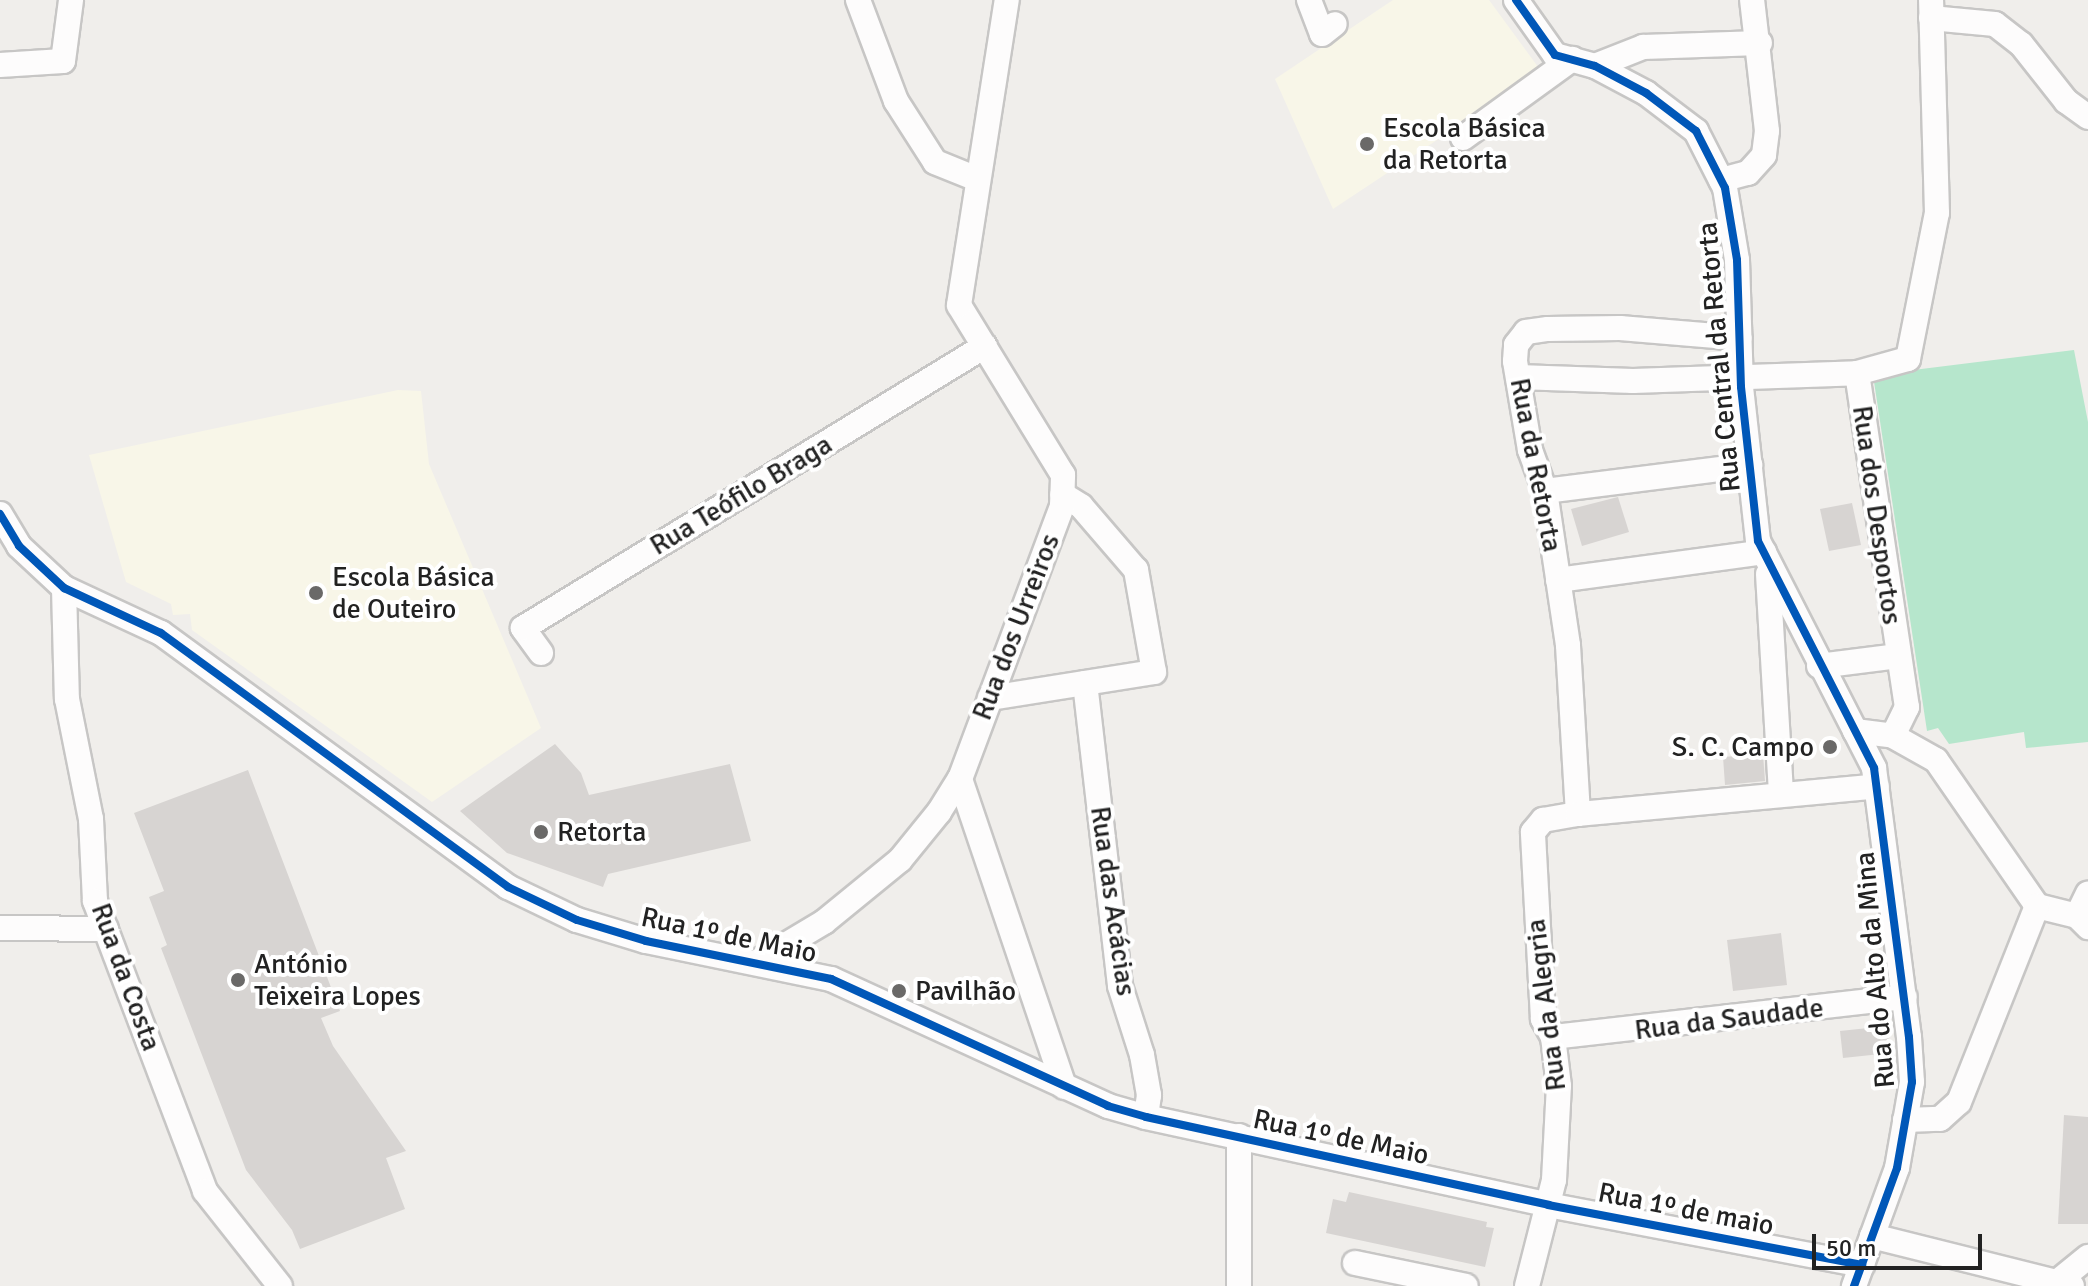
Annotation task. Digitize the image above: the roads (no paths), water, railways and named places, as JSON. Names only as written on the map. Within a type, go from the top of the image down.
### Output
[{"type":"street","points":[[0,65],[63,61],[71,0]]},
{"type":"street","points":[[858,0],[896,101],[935,162],[977,179]]},
{"type":"street","points":[[990,698],[1154,672],[1136,570],[1081,506],[1062,494],[1063,475],[959,305],[1007,0]]},
{"type":"street","points":[[1309,0],[1322,34],[1335,24]]},
{"type":"street","name":"Rua Central da Retorta","points":[[1516,0],[1555,55],[1584,63],[1646,93],[1696,131],[1721,180],[1737,260],[1741,377],[1750,465],[1765,556],[1781,795]]},
{"type":"street","points":[[1721,180],[1748,173],[1764,155],[1767,131],[1760,43],[1752,0]]},
{"type":"street","points":[[1518,377],[1741,377],[1857,373],[1908,359],[1937,213],[1931,9],[1995,24],[2021,44],[2066,101],[2088,117]]},
{"type":"street","points":[[1463,138],[1584,63],[1643,47],[1760,43]]},
{"type":"street","name":"Rua da Retorta","points":[[1578,814],[1568,645],[1545,491],[1530,450],[1516,345],[1526,332],[1620,328],[1740,338]]},
{"type":"street","name":"Rua Teófilo Braga","points":[[541,653],[523,628],[985,346]]},
{"type":"street","name":"Rua dos Desportos","points":[[1857,373],[1907,707],[1893,736]]},
{"type":"street","points":[[1545,491],[1750,465]]},
{"type":"street","name":"Rua dos Urreiros","points":[[757,962],[824,922],[900,860],[960,779],[1062,494]]},
{"type":"street","name":"Rua 1º de Maio","points":[[0,514],[19,546],[64,588],[161,633],[508,887],[604,928],[831,979],[1064,1087],[1146,1117],[1548,1205]]},
{"type":"street","points":[[1558,580],[1765,556]]},
{"type":"street","name":"Rua Central da Retorta","points":[[1765,556],[1874,768],[1877,786]]},
{"type":"street","name":"Rua da Costa","points":[[64,588],[67,699],[91,819],[95,901],[205,1191],[280,1286]]},
{"type":"street","name":"Rua dos Desportos","points":[[1819,666],[1898,656]]},
{"type":"street","name":"Rua das Acácias","points":[[1085,683],[1120,986],[1142,1055],[1149,1095],[1146,1117]]},
{"type":"street","points":[[1855,731],[1893,736],[1936,760],[2037,906],[2082,922],[2088,893]]},
{"type":"street","points":[[960,779],[1064,1087]]},
{"type":"street","name":"Rua da Alegria","points":[[1527,1286],[1548,1205],[1558,1141],[1553,1037],[1543,1019],[1533,832],[1543,820],[1578,814],[1877,786]]},
{"type":"street","name":"Rua do Alto da Mina","points":[[1858,1276],[1897,1168],[1912,1082],[1905,997],[1877,786]]},
{"type":"street","points":[[1905,1120],[1940,1119],[1959,1102],[2037,906]]},
{"type":"street","points":[[0,928],[106,929]]},
{"type":"street","name":"Rua da Saudade","points":[[1553,1037],[1905,997]]},
{"type":"street","points":[[1239,1136],[1239,1286]]},
{"type":"street","name":"Rua 1º de maio","points":[[1548,1205],[1858,1276]]},
{"type":"street","points":[[1872,1236],[2064,1284],[2088,1257]]},
{"type":"street","points":[[1355,1263],[1466,1286]]},
{"type":"place","name":"Escola Básica da Retorta","points":[[1367,144]]},
{"type":"place","name":"Escola Básica de Outeiro","points":[[316,593]]},
{"type":"place","name":"S. C. Campo","points":[[1830,747]]},
{"type":"place","name":"Retorta","points":[[541,832]]},
{"type":"place","name":"António Teixeira Lopes","points":[[238,980]]},
{"type":"place","name":"Pavilhão","points":[[899,991]]}]
